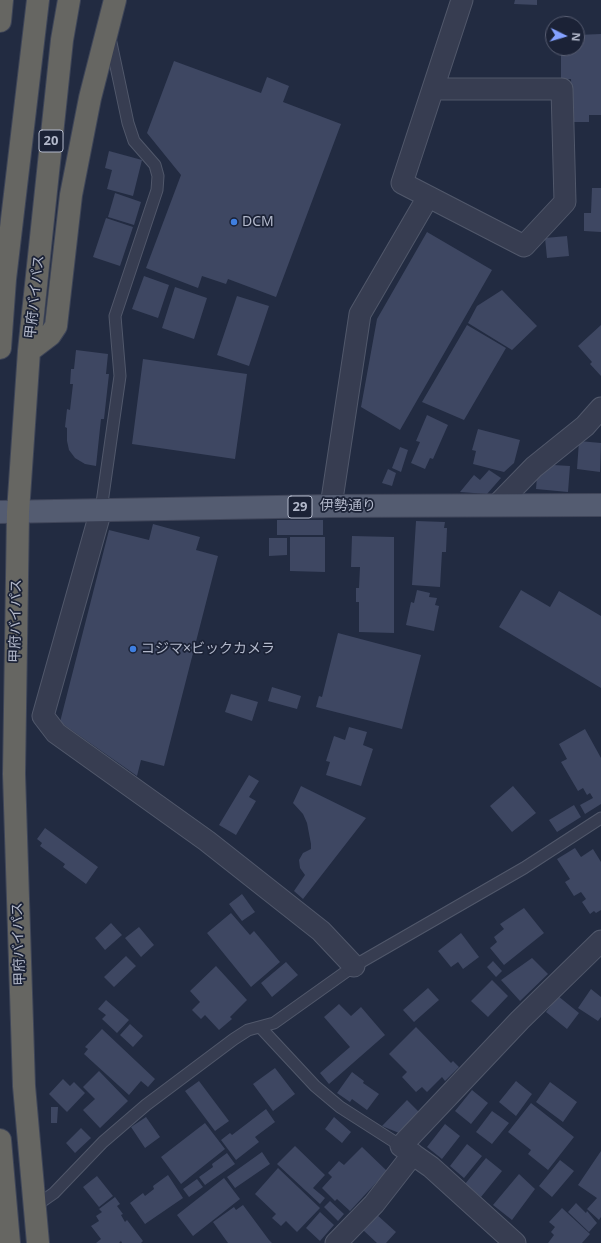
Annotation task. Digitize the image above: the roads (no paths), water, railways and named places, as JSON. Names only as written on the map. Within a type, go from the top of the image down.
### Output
[{"type":"highway","points":[[0,21],[2,0]]},
{"type":"highway","name":"20","points":[[0,348],[5,279],[38,0]]},
{"type":"highway","name":"甲府バイパス","points":[[38,1243],[24,1086],[14,774],[9,512],[29,351],[61,48],[69,0]]},
{"type":"highway","points":[[29,351],[50,335],[56,326],[71,195],[90,98],[115,0]]},
{"type":"highway","points":[[0,1140],[8,1243]]},
{"type":"main road","name":"伊勢通り","points":[[9,512],[331,506],[601,505]]},
{"type":"street","points":[[433,89],[562,89],[565,202],[524,246],[402,183],[462,0]]},
{"type":"street","points":[[331,506],[360,314],[428,197]]},
{"type":"street","points":[[497,505],[534,467],[585,426],[601,408]]},
{"type":"street","points":[[101,510],[43,716],[56,733],[207,841],[321,931],[354,966]]},
{"type":"street","points":[[336,1243],[374,1204],[407,1150],[520,1020],[601,941]]},
{"type":"street","points":[[407,1150],[431,1167],[515,1243]]},
{"type":"lane","points":[[101,510],[120,376],[115,316],[157,190],[158,176],[155,165],[134,141],[128,123],[108,28]]},
{"type":"lane","points":[[34,1207],[54,1193],[103,1142],[146,1105],[234,1039],[248,1030],[261,1028],[274,1023],[354,966],[524,868],[601,818]]},
{"type":"lane","points":[[261,1028],[315,1086],[330,1099],[363,1124],[407,1150]]},
{"type":"place","name":"DCM","points":[[234,222]]},
{"type":"place","name":"コジマ×ビックカメラ","points":[[133,649]]}]
